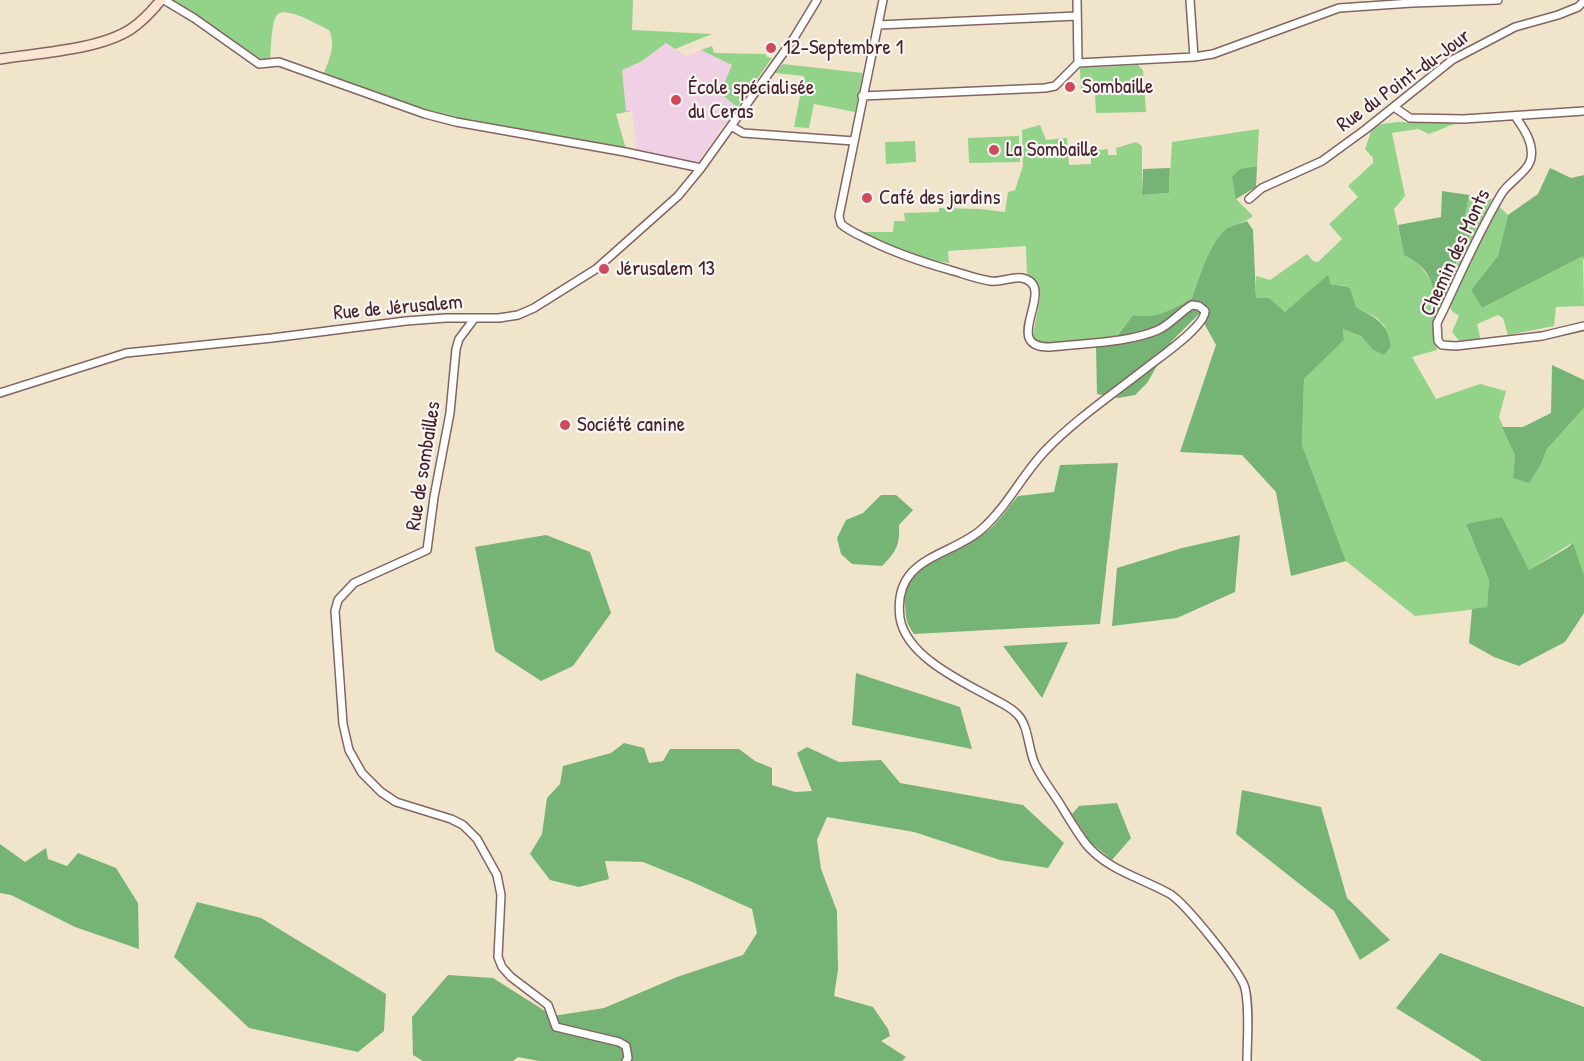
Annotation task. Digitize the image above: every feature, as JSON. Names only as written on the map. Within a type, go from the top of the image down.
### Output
[{"type":"main road","points":[[0,59],[79,47],[113,38],[143,20],[162,0]]},
{"type":"street","points":[[162,0],[194,18],[259,64],[279,62],[425,114],[456,122],[701,168]]},
{"type":"street","name":"Rue de Jérusalem","points":[[0,393],[126,353],[262,340],[406,321],[518,315],[534,308],[596,269],[667,206],[701,168],[794,38],[817,0]]},
{"type":"street","points":[[883,0],[839,216],[841,224],[906,257],[986,280],[1002,282],[1015,278],[1024,279],[1031,284],[1035,294],[1028,338],[1038,346],[1050,347],[1136,337],[1159,329],[1192,305],[1199,306],[1204,311],[1202,320],[1173,346],[1046,449],[981,530],[966,540],[933,555],[913,572],[901,597],[900,616],[909,640],[924,655],[1011,709],[1021,718],[1035,765],[1080,837],[1092,851],[1114,867],[1176,898],[1195,917],[1232,964],[1246,990],[1247,1061]]},
{"type":"street","points":[[1077,0],[1078,63]]},
{"type":"street","points":[[1191,0],[1194,57]]},
{"type":"street","points":[[862,96],[1045,88],[1059,83],[1078,63],[1194,57],[1222,52],[1339,8],[1498,0]]},
{"type":"street","name":"Rue du Point-du-Jour","points":[[1250,199],[1262,188],[1322,161],[1452,60],[1515,27],[1575,8],[1584,1]]},
{"type":"street","points":[[878,25],[1077,16]]},
{"type":"street","points":[[1394,107],[1410,118],[1464,119],[1584,111]]},
{"type":"street","name":"Chemin des Monts","points":[[1515,116],[1527,133],[1531,147],[1531,159],[1528,166],[1510,182],[1494,208],[1437,323],[1438,341],[1442,345],[1456,346],[1542,336],[1584,326]]},
{"type":"street","points":[[731,126],[743,133],[854,141]]},
{"type":"street","name":"Rue de sombailles","points":[[474,319],[459,339],[456,349],[450,413],[434,497],[427,550],[354,583],[338,600],[335,611],[343,724],[349,750],[362,773],[381,792],[396,802],[451,819],[463,825],[477,839],[497,875],[501,895],[498,957],[502,967],[511,977],[548,1005],[556,1027],[619,1042],[626,1046],[628,1058],[626,1061]]},
{"type":"shaded area","name":"École spécialisée du Ceras","points":[[666,43],[686,56],[701,50],[732,65],[720,93],[737,107],[698,162],[637,151],[632,111],[626,112],[622,70],[642,61]]},
{"type":"green space","points":[[171,0],[633,0],[632,30],[712,34],[675,49],[666,43],[642,61],[622,70],[626,111],[632,111],[616,114],[626,149],[441,117],[323,76],[332,48],[329,30],[295,14],[277,15],[272,30],[270,61],[246,54]]},
{"type":"green space","points":[[712,46],[714,53],[766,54],[767,57],[772,58],[737,107],[720,93],[732,65],[701,50]]},
{"type":"green space","points":[[783,64],[863,73],[855,112],[814,104],[809,128],[794,127],[804,76],[775,73]]},
{"type":"green space","points":[[1138,65],[1143,70],[1146,112],[1096,113],[1095,93],[1081,94],[1080,68]]},
{"type":"green space","points":[[1457,123],[1429,134],[1418,129],[1392,133],[1405,196],[1394,209],[1404,254],[1416,260],[1432,282],[1449,277],[1466,248],[1473,229],[1463,228],[1469,195],[1492,199],[1438,317],[1437,350],[1412,357],[1436,399],[1480,384],[1506,391],[1499,417],[1515,455],[1513,478],[1529,482],[1541,464],[1547,449],[1584,408],[1584,575],[1572,543],[1529,570],[1466,524],[1489,580],[1487,608],[1415,616],[1346,561],[1302,445],[1304,379],[1344,340],[1343,329],[1361,336],[1372,349],[1391,346],[1384,325],[1377,318],[1356,307],[1345,285],[1331,285],[1285,312],[1269,298],[1256,298],[1256,276],[1270,280],[1307,254],[1313,261],[1318,262],[1342,239],[1329,224],[1358,197],[1348,186],[1373,163],[1373,158],[1365,149],[1372,129],[1382,124]]},
{"type":"green space","points":[[1040,125],[1046,140],[1067,138],[1069,165],[1091,164],[1091,151],[1108,149],[1108,155],[1117,155],[1116,148],[1136,142],[1142,146],[1142,195],[1169,193],[1172,142],[1259,129],[1257,166],[1250,167],[1236,199],[1253,216],[1233,225],[1221,234],[1201,271],[1192,298],[1157,315],[1133,315],[1116,336],[1045,344],[1037,341],[1033,335],[1040,298],[1037,284],[1027,276],[1026,246],[948,251],[949,263],[905,255],[860,232],[893,232],[894,221],[905,221],[904,213],[939,212],[939,208],[1005,212],[1008,192],[1015,190],[1023,166],[1022,130]]},
{"type":"green space","name":"La Sombaille","points":[[1019,136],[1020,162],[969,163],[968,138]]},
{"type":"green space","points":[[915,141],[916,162],[886,164],[885,142]]},
{"type":"green space","points":[[1257,166],[1256,187],[1236,199],[1232,177],[1240,169]]},
{"type":"green space","points":[[1170,168],[1169,193],[1142,195],[1143,169]]},
{"type":"green space","points":[[1550,168],[1571,178],[1584,175],[1584,261],[1583,256],[1482,308],[1471,290],[1498,256],[1508,215],[1538,194]]},
{"type":"green space","points":[[1442,191],[1469,195],[1463,228],[1473,228],[1457,262],[1434,292],[1424,269],[1404,255],[1398,225],[1441,217]]},
{"type":"green space","points":[[1498,205],[1508,215],[1498,256],[1471,290],[1482,308],[1583,256],[1584,306],[1556,307],[1554,326],[1508,335],[1503,318],[1498,315],[1477,324],[1481,341],[1461,343],[1452,332],[1459,316],[1452,311],[1448,303]]},
{"type":"green space","points":[[1247,221],[1253,230],[1256,298],[1269,298],[1285,312],[1328,275],[1331,285],[1350,289],[1356,307],[1383,325],[1391,346],[1384,355],[1372,349],[1361,336],[1343,329],[1344,340],[1304,379],[1302,445],[1346,561],[1291,576],[1276,492],[1242,455],[1180,452],[1216,345],[1199,314],[1171,342],[1147,383],[1135,395],[1118,398],[1097,394],[1096,347],[1109,346],[1133,315],[1157,315],[1192,298],[1214,243],[1227,228]]},
{"type":"green space","points":[[1552,365],[1584,380],[1584,408],[1547,449],[1529,483],[1513,478],[1515,455],[1502,427],[1523,427],[1551,413]]},
{"type":"green space","points":[[1118,463],[1100,624],[914,634],[906,617],[907,589],[914,576],[925,566],[991,528],[1018,496],[1054,492],[1060,465]]},
{"type":"green space","points":[[881,495],[896,495],[913,510],[899,525],[896,548],[882,566],[852,564],[841,554],[837,538],[846,520],[863,513]]},
{"type":"green space","points":[[1502,517],[1529,570],[1573,543],[1584,575],[1584,613],[1565,642],[1519,666],[1494,657],[1469,643],[1472,609],[1487,607],[1489,580],[1466,524]]},
{"type":"green space","points":[[546,535],[590,552],[611,613],[573,666],[541,681],[495,651],[475,547]]},
{"type":"green space","points":[[1240,535],[1235,592],[1177,618],[1112,626],[1117,568],[1182,548]]},
{"type":"green space","points":[[1068,642],[1042,698],[1003,646]]},
{"type":"green space","points":[[856,673],[960,707],[972,749],[852,725]]},
{"type":"green space","points":[[624,743],[644,748],[649,763],[663,761],[670,749],[739,749],[755,761],[772,768],[772,785],[795,792],[812,791],[797,753],[807,747],[839,762],[881,760],[900,783],[1023,805],[1064,843],[1048,868],[1000,860],[914,832],[827,817],[817,840],[821,869],[837,911],[838,970],[834,996],[873,1007],[888,1029],[890,1036],[881,1041],[906,1057],[902,1061],[539,1061],[518,1057],[513,1061],[423,1061],[413,1055],[412,1017],[448,975],[493,978],[553,1016],[604,1008],[677,977],[743,955],[757,933],[752,909],[643,862],[605,861],[609,879],[579,887],[550,880],[530,854],[542,834],[547,798],[560,784],[563,766],[611,753]]},
{"type":"green space","points":[[1242,790],[1321,807],[1347,898],[1390,940],[1360,960],[1334,911],[1236,834]]},
{"type":"green space","points":[[1117,803],[1131,838],[1112,860],[1090,842],[1072,814],[1079,806]]},
{"type":"green space","points":[[0,844],[25,862],[46,848],[48,859],[67,866],[78,853],[116,868],[138,903],[139,949],[75,927],[11,895],[0,893]]},
{"type":"green space","points":[[197,902],[261,918],[386,994],[384,1031],[358,1052],[249,1028],[174,957]]},
{"type":"green space","points":[[1440,953],[1584,1007],[1584,1061],[1482,1061],[1396,1008]]},
{"type":"place","name":"12-Septembre 1","points":[[771,48]]},
{"type":"place","name":"Sombaille","points":[[1070,87]]},
{"type":"place","name":"École spécialisée du Ceras","points":[[676,100]]},
{"type":"place","name":"La Sombaille","points":[[994,150]]},
{"type":"place","name":"Café des jardins","points":[[867,198]]},
{"type":"place","name":"Jérusalem 13","points":[[604,269]]},
{"type":"place","name":"Société canine","points":[[565,425]]}]
